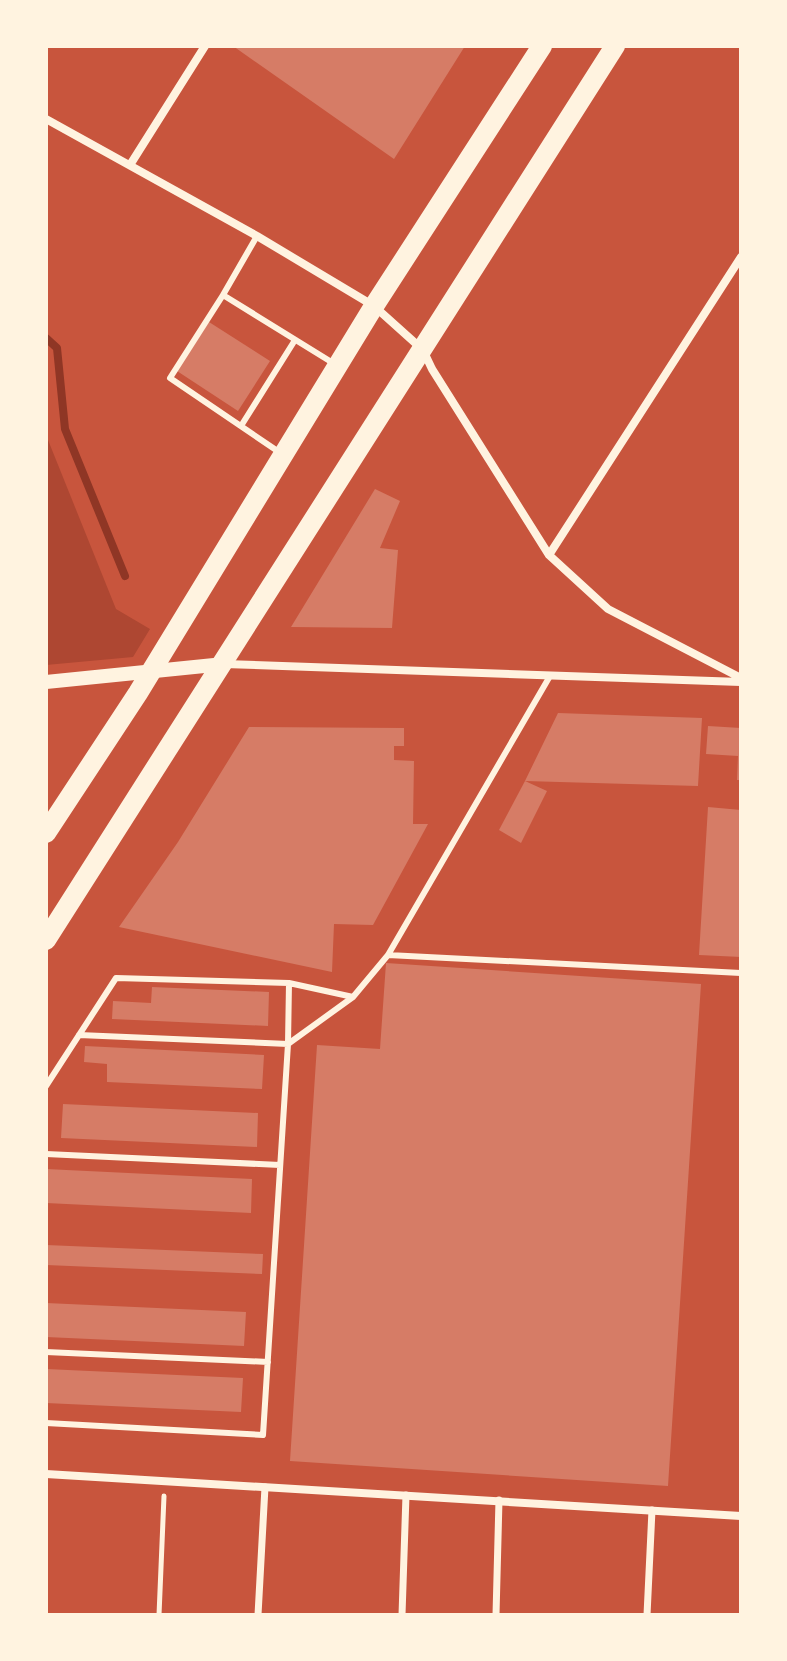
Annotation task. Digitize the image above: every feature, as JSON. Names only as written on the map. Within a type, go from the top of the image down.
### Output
[{"type":"main road","points":[[46,833],[138,693],[374,306],[542,46]]},
{"type":"main road","points":[[46,940],[615,46]]},
{"type":"street","points":[[130,165],[205,46]]},
{"type":"street","points":[[46,119],[257,236],[374,306],[423,350],[549,555],[608,609],[741,680]]},
{"type":"street","points":[[549,555],[741,257]]},
{"type":"street","points":[[46,682],[223,665],[741,680]]},
{"type":"street","points":[[46,1474],[741,1516]]},
{"type":"street","points":[[258,1615],[265,1487]]},
{"type":"street","points":[[402,1615],[406,1495]]},
{"type":"street","points":[[496,1615],[499,1500]]},
{"type":"street","points":[[647,1615],[652,1510]]},
{"type":"lane","points":[[257,236],[170,378],[283,454]]},
{"type":"lane","points":[[223,295],[338,365]]},
{"type":"lane","points":[[241,426],[295,340]]},
{"type":"lane","points":[[79,1035],[288,1044],[353,997],[388,955],[550,676]]},
{"type":"lane","points":[[388,955],[741,973]]},
{"type":"lane","points":[[46,1086],[116,978],[289,983],[353,997]]},
{"type":"lane","points":[[46,1423],[263,1435],[288,1044],[289,983]]},
{"type":"lane","points":[[46,1154],[280,1165]]},
{"type":"lane","points":[[46,1352],[268,1362]]},
{"type":"path","points":[[159,1615],[165,1481]]},
{"type":"shaded area","points":[[46,435],[116,609],[150,629],[133,657],[46,665]]},
{"type":"building","points":[[233,46],[465,46],[394,159]]},
{"type":"building","points":[[209,322],[270,361],[238,411],[177,371]]},
{"type":"building","points":[[375,489],[400,501],[380,548],[398,550],[392,628],[291,627]]},
{"type":"building","points":[[558,713],[702,718],[698,786],[525,781]]},
{"type":"building","points":[[708,726],[741,728],[741,780],[737,780],[738,756],[706,754]]},
{"type":"building","points":[[249,727],[404,728],[404,746],[394,746],[394,760],[414,761],[413,824],[428,824],[373,925],[334,924],[332,972],[119,927],[178,842]]},
{"type":"building","points":[[525,781],[547,791],[521,843],[499,830]]},
{"type":"building","points":[[708,807],[741,810],[741,957],[699,955]]},
{"type":"building","points":[[386,963],[701,984],[668,1486],[290,1461],[317,1045],[380,1049]]},
{"type":"building","points":[[152,987],[269,992],[268,1026],[112,1019],[113,1001],[151,1003]]},
{"type":"building","points":[[85,1046],[264,1055],[262,1089],[107,1082],[107,1064],[84,1062]]},
{"type":"building","points":[[63,1104],[258,1113],[257,1147],[61,1138]]},
{"type":"building","points":[[46,1169],[252,1179],[251,1213],[46,1203]]},
{"type":"building","points":[[46,1245],[263,1254],[262,1274],[46,1265]]},
{"type":"building","points":[[46,1303],[246,1312],[244,1346],[46,1337]]},
{"type":"building","points":[[46,1369],[243,1378],[241,1412],[46,1403]]},
{"type":"waterway","points":[[46,338],[57,348],[65,429],[125,576]]}]
